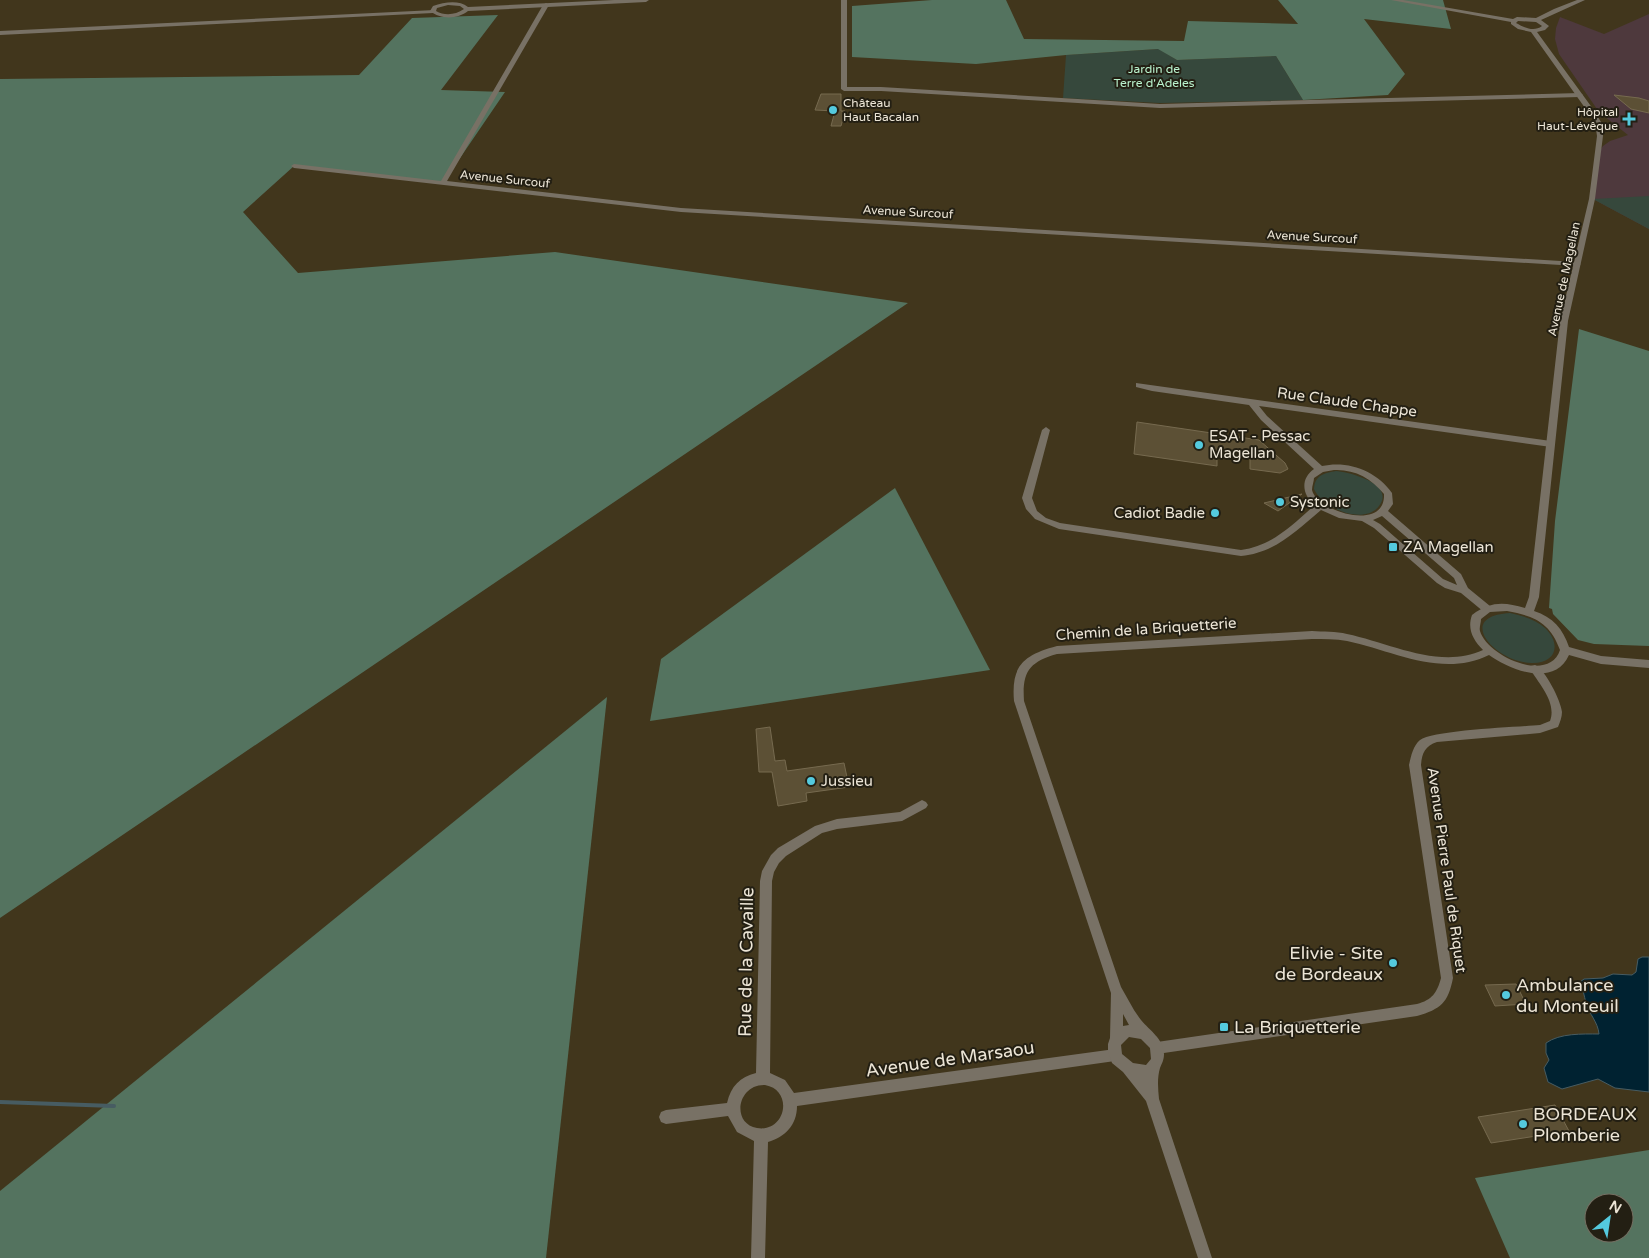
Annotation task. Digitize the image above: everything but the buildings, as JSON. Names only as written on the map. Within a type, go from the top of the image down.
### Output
[{"type":"street","points":[[433,11],[438,15],[453,16],[463,13],[467,9],[646,0]]},
{"type":"street","points":[[844,0],[844,89],[881,89],[1160,106],[1580,95]]},
{"type":"street","points":[[1394,0],[1513,21],[1522,18],[1537,20],[1545,24],[1546,28],[1533,31],[1518,27],[1513,21]]},
{"type":"street","points":[[1537,20],[1582,0]]},
{"type":"street","points":[[0,33],[433,11],[439,6],[453,1],[465,5],[467,9]]},
{"type":"street","name":"Avenue Surcouf","points":[[546,5],[444,183],[681,210],[1578,264]]},
{"type":"street","name":"Avenue de Magellan","points":[[1529,612],[1534,597],[1564,321],[1592,199],[1600,136],[1598,122],[1533,31]]},
{"type":"street","points":[[294,166],[444,183]]},
{"type":"street","name":"Rue Claude Chappe","points":[[1139,385],[1152,389],[1551,444]]},
{"type":"street","points":[[1252,403],[1264,418],[1320,469]]},
{"type":"street","points":[[1046,430],[1027,498],[1028,508],[1034,515],[1059,526],[1241,554],[1253,553],[1271,546],[1320,506]]},
{"type":"street","points":[[1365,519],[1383,512],[1388,505],[1388,493],[1378,480],[1361,471],[1341,467],[1320,469],[1313,474],[1308,481],[1309,494],[1320,506],[1337,514],[1365,519],[1377,526],[1440,581],[1448,586],[1464,590]]},
{"type":"street","points":[[1383,512],[1458,576],[1464,590],[1487,610]]},
{"type":"street","points":[[1506,607],[1529,612],[1548,622],[1561,636],[1565,650],[1560,662],[1550,667],[1525,668],[1501,660],[1482,646],[1474,632],[1476,618],[1487,610],[1506,607]]},
{"type":"street","name":"Chemin de la Briquetterie","points":[[1157,1048],[1148,1035],[1136,1024],[1115,989],[1019,701],[1018,676],[1026,664],[1041,654],[1057,650],[1312,635],[1345,637],[1419,657],[1449,661],[1472,659],[1490,652]]},
{"type":"street","points":[[1565,650],[1601,660],[1649,664]]},
{"type":"street","name":"Avenue Pierre Paul de Riquet","points":[[1157,1048],[1417,1010],[1435,1005],[1444,994],[1447,978],[1415,765],[1417,752],[1428,740],[1437,738],[1540,730],[1554,724],[1557,718],[1555,704],[1535,669]]},
{"type":"street","name":"Rue de la Cavaille","points":[[762,1079],[766,882],[768,871],[782,852],[819,829],[828,826],[902,816],[922,805]]},
{"type":"street","name":"Chemin de la Briquetterie","points":[[1115,989],[1117,1038],[1115,1055]]},
{"type":"street","points":[[1117,1038],[1128,1031],[1148,1035]]},
{"type":"street","points":[[1157,1048],[1159,1055],[1151,1082],[1152,1099],[1205,1258]]},
{"type":"street","points":[[1115,1055],[1122,1066],[1128,1069],[1142,1072],[1154,1067]]},
{"type":"street","name":"Avenue de Marsaou","points":[[791,1100],[1115,1055]]},
{"type":"street","points":[[1128,1069],[1152,1099]]},
{"type":"street","points":[[762,1079],[781,1085],[791,1100],[791,1109],[784,1125],[778,1131],[761,1136],[745,1130],[739,1125],[734,1109],[735,1100],[745,1085],[762,1079]]},
{"type":"street","points":[[666,1117],[734,1109]]},
{"type":"street","points":[[758,1258],[761,1136]]},
{"type":"shaded area","name":"Hôpital Haut-Lévêque","points":[[1649,14],[1649,229],[1593,199],[1598,153],[1610,141],[1628,135],[1599,112],[1559,54],[1555,39],[1560,17],[1604,34]]},
{"type":"green space","points":[[932,0],[1006,0],[1024,39],[1184,41],[1188,21],[1298,24],[1278,0],[1443,0],[1451,29],[1364,19],[1405,74],[1388,95],[1303,100],[1276,56],[1177,60],[1158,49],[1066,55],[976,64],[852,57],[852,6]]},
{"type":"green space","points":[[498,15],[441,90],[505,92],[443,183],[294,166],[243,212],[298,273],[555,252],[908,303],[0,918],[0,79],[359,75],[412,18]]},
{"type":"green space","name":"Jardin de Terre d'Adeles","points":[[1159,49],[1177,60],[1276,56],[1303,100],[1160,103],[1063,98],[1066,55]]},
{"type":"green space","points":[[1649,196],[1649,229],[1593,199]]},
{"type":"green space","points":[[1579,329],[1649,351],[1649,646],[1594,644],[1578,640],[1553,614],[1552,609],[1549,608],[1555,521]]},
{"type":"green space","points":[[1336,471],[1360,477],[1376,486],[1381,491],[1383,498],[1379,506],[1372,512],[1354,514],[1334,508],[1325,502],[1314,489],[1316,481],[1321,476]]},
{"type":"green space","points":[[895,488],[990,670],[650,721],[661,659]]},
{"type":"green space","points":[[1510,613],[1533,620],[1545,628],[1554,640],[1554,652],[1551,657],[1531,663],[1517,661],[1494,648],[1486,639],[1483,630],[1485,622],[1493,616]]},
{"type":"green space","points":[[607,697],[546,1258],[0,1258],[0,1191]]},
{"type":"green space","points":[[1649,1150],[1649,1258],[1510,1258],[1475,1178]]},
{"type":"water","points":[[1649,957],[1649,1092],[1615,1088],[1598,1079],[1562,1089],[1548,1082],[1544,1068],[1549,1060],[1546,1053],[1546,1043],[1558,1037],[1578,1034],[1599,1034],[1587,1007],[1580,982],[1584,979],[1603,978],[1613,974],[1632,975],[1636,972],[1638,959]]},
{"type":"waterway","points":[[0,1102],[114,1106]]},
{"type":"place","name":"Château Haut Bacalan","points":[[833,110]]},
{"type":"place","name":"Hôpital Haut-Lévêque","points":[[1629,119]]},
{"type":"place","name":"ESAT - Pessac Magellan","points":[[1199,445]]},
{"type":"place","name":"Systonic","points":[[1280,502]]},
{"type":"place","name":"Cadiot Badie","points":[[1215,513]]},
{"type":"place","name":"ZA Magellan","points":[[1393,547]]},
{"type":"place","name":"Jussieu","points":[[811,781]]},
{"type":"place","name":"Elivie - Site de Bordeaux","points":[[1393,963]]},
{"type":"place","name":"Ambulance du Monteuil","points":[[1506,995]]},
{"type":"place","name":"La Briquetterie","points":[[1224,1027]]},
{"type":"place","name":"BORDEAUX Plomberie","points":[[1523,1124]]}]
